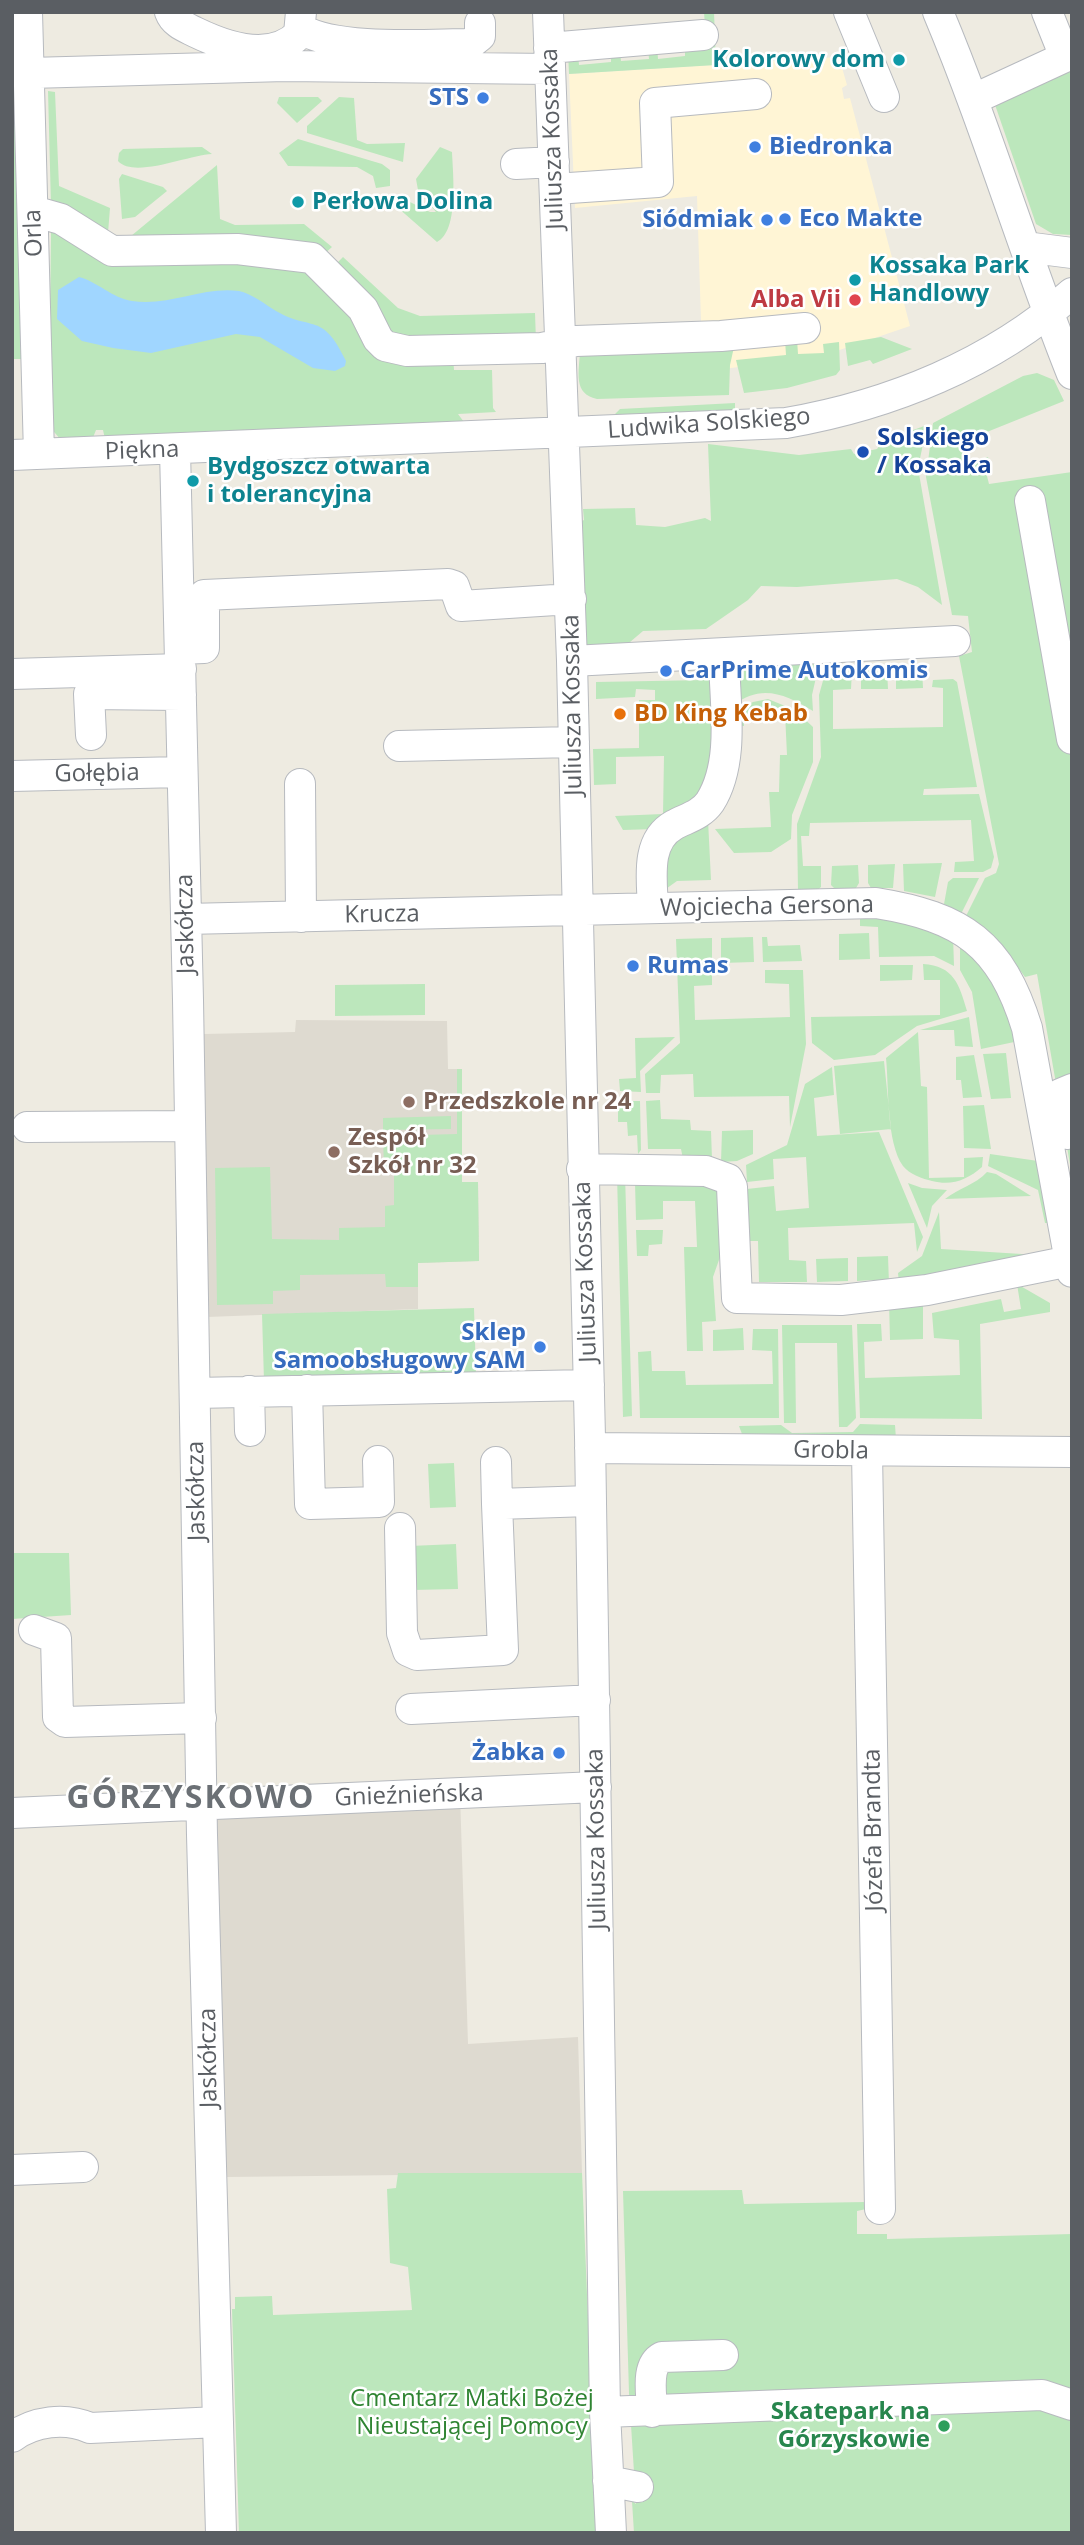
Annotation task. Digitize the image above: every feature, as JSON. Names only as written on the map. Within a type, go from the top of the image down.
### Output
[{"type":"street","name":"Orla","points":[[26,455],[33,211],[42,73],[27,12]]},
{"type":"street","points":[[170,12],[179,24],[234,49],[282,47],[301,21],[314,36],[378,44],[471,44],[480,36],[480,23]]},
{"type":"street","name":"Juliusza Kossaka","points":[[548,12],[571,599],[597,1787],[605,2412],[611,2533]]},
{"type":"street","points":[[849,12],[884,97]]},
{"type":"street","points":[[937,12],[974,99],[1047,315],[1072,373]]},
{"type":"street","points":[[974,99],[1065,57],[1047,12]]},
{"type":"street","points":[[42,73],[550,58],[703,35]]},
{"type":"street","points":[[42,73],[72,88],[114,89]]},
{"type":"street","points":[[516,164],[554,175],[659,182],[655,103],[756,94]]},
{"type":"street","points":[[33,211],[61,219],[112,250],[237,249],[312,258],[363,309],[378,339],[393,349],[542,348],[562,342],[721,336],[805,328]]},
{"type":"street","points":[[1025,247],[1072,253]]},
{"type":"street","name":"Ludwika Solskiego","points":[[565,434],[742,426],[825,416],[921,386],[973,361],[1047,315],[1072,293]]},
{"type":"street","name":"Piękna","points":[[26,455],[565,434]]},
{"type":"street","name":"Jaskółcza","points":[[175,450],[191,595],[192,662],[181,772],[186,919],[201,1804],[221,2533]]},
{"type":"street","points":[[1030,501],[1072,739]]},
{"type":"street","points":[[191,595],[448,584],[454,586],[461,606],[571,599]]},
{"type":"street","points":[[572,661],[955,641]]},
{"type":"street","points":[[653,908],[653,850],[662,835],[673,826],[695,816],[709,803],[725,765],[724,654]]},
{"type":"street","points":[[12,674],[192,662]]},
{"type":"street","points":[[91,735],[89,694],[192,662]]},
{"type":"street","points":[[399,746],[574,741]]},
{"type":"street","name":"Gołębia","points":[[12,776],[181,772]]},
{"type":"street","points":[[300,784],[301,917]]},
{"type":"street","name":"Wojciecha Gersona","points":[[577,912],[876,903],[938,919],[969,935],[995,956],[1017,994],[1027,1028],[1071,1266]]},
{"type":"street","name":"Krucza","points":[[186,919],[577,912]]},
{"type":"street","points":[[1072,1089],[1060,1094],[1072,1162]]},
{"type":"street","points":[[27,1127],[190,1126]]},
{"type":"street","points":[[582,1169],[706,1171],[728,1179],[732,1187],[737,1298],[841,1300],[927,1290],[1071,1266]]},
{"type":"street","points":[[195,1393],[589,1385]]},
{"type":"street","points":[[307,1390],[310,1504],[379,1502],[378,1461]]},
{"type":"street","points":[[249,1391],[250,1431]]},
{"type":"street","name":"Grobla","points":[[590,1448],[867,1452],[1072,1451]]},
{"type":"street","name":"Józefa Brandta","points":[[867,1452],[880,2209]]},
{"type":"street","points":[[400,1528],[402,1633],[408,1651],[417,1655],[503,1650],[495,1462]]},
{"type":"street","points":[[497,1504],[590,1501]]},
{"type":"street","points":[[34,1630],[56,1638],[58,1717],[65,1721],[201,1718]]},
{"type":"street","points":[[411,1709],[595,1700]]},
{"type":"street","name":"Gnieźnieńska","points":[[12,1813],[597,1787]]},
{"type":"street","points":[[12,2170],[83,2167]]},
{"type":"street","points":[[652,2412],[651,2370],[655,2360],[662,2357],[723,2355]]},
{"type":"street","points":[[605,2412],[1042,2395],[1072,2405]]},
{"type":"street","points":[[12,2437],[29,2425],[75,2421],[90,2428],[218,2422]]},
{"type":"street","points":[[608,2481],[638,2487]]},
{"type":"shaded area","points":[[839,57],[847,85],[842,88],[844,99],[850,98],[910,326],[819,357],[715,370],[713,321],[701,321],[697,196],[575,208],[569,74]]},
{"type":"shaded area","name":"Zespół Szkół nr 32","points":[[296,1020],[447,1021],[448,1069],[462,1069],[462,1182],[478,1182],[479,1261],[418,1263],[418,1309],[207,1317],[204,1034],[295,1032]]},
{"type":"shaded area","points":[[460,1794],[468,2044],[578,2037],[582,2173],[227,2177],[210,2119],[201,1804]]},
{"type":"green space","points":[[12,12],[21,359],[12,359]]},
{"type":"green space","points":[[704,12],[714,12],[716,65],[569,74],[568,51],[578,53],[579,65],[611,62],[611,51],[620,51],[621,61],[649,59],[648,47],[657,46],[658,59],[685,56],[685,46],[706,41]]},
{"type":"green space","points":[[1072,60],[1072,235],[1053,234],[1036,224],[992,96]]},
{"type":"green space","points":[[48,91],[55,92],[59,186],[110,208],[108,233],[51,206]]},
{"type":"green space","points":[[279,97],[318,97],[322,101],[297,123],[277,103]]},
{"type":"green space","points":[[339,97],[354,98],[357,140],[367,144],[405,143],[403,162],[307,133],[307,126]]},
{"type":"green space","points":[[298,139],[382,164],[390,170],[390,186],[376,188],[373,176],[357,167],[288,166],[279,153]]},
{"type":"green space","points":[[202,147],[212,154],[136,168],[118,161],[119,153],[123,149]]},
{"type":"green space","points":[[440,147],[452,152],[453,202],[449,227],[437,242],[397,207],[396,201],[402,198],[430,212],[436,212],[418,190],[416,179]]},
{"type":"green space","points":[[217,165],[220,219],[235,225],[304,224],[332,247],[322,256],[131,236]]},
{"type":"green space","points":[[122,174],[163,187],[167,191],[135,217],[122,219],[119,179]]},
{"type":"green space","points":[[51,229],[304,263],[368,336],[453,356],[454,370],[492,370],[493,408],[496,412],[458,414],[467,426],[105,439],[103,430],[96,430],[92,440],[61,440],[49,426]]},
{"type":"green space","points":[[343,257],[398,308],[420,316],[535,313],[536,341],[398,343],[336,264]]},
{"type":"green space","points":[[881,337],[912,349],[873,364],[870,360],[848,366],[845,343]]},
{"type":"green space","points":[[797,339],[798,354],[824,353],[823,344],[839,342],[840,370],[836,375],[787,388],[744,393],[736,360],[786,355],[785,340]]},
{"type":"green space","points":[[734,347],[730,365],[729,395],[597,399],[584,392],[579,381],[580,352]]},
{"type":"green space","points":[[1037,373],[1054,380],[1064,401],[962,442],[970,464],[988,457],[991,469],[986,472],[989,484],[1072,472],[1072,1176],[1037,974],[1025,977],[999,942],[965,918],[985,878],[996,873],[999,864],[959,656],[972,652],[968,616],[952,615],[926,477],[933,423],[1023,376]]},
{"type":"green space","points":[[735,403],[735,415],[615,420],[615,414],[620,409]]},
{"type":"green space","points":[[927,425],[918,468],[942,605],[918,587],[897,579],[797,587],[761,586],[748,600],[706,629],[643,631],[623,648],[587,649],[580,522],[584,520],[583,509],[635,508],[636,525],[665,527],[705,518],[711,521],[708,444],[799,455],[851,449],[854,454],[877,449],[883,441]]},
{"type":"green space","points":[[820,660],[812,695],[813,711],[783,696],[763,693],[743,699],[733,706],[738,664]]},
{"type":"green space","points":[[707,663],[717,676],[708,788],[655,829],[623,830],[615,816],[663,814],[664,756],[616,757],[616,784],[594,785],[593,749],[639,748],[639,700],[655,700],[655,690],[636,689],[635,697],[596,699],[596,682],[707,680]]},
{"type":"green space","points":[[922,669],[923,688],[896,689],[896,670]]},
{"type":"green space","points":[[826,670],[852,670],[851,689],[833,690],[833,729],[943,727],[943,688],[932,687],[933,680],[953,679],[957,682],[977,787],[924,789],[923,795],[979,794],[994,857],[991,868],[983,872],[954,872],[955,862],[974,861],[971,820],[810,823],[809,836],[801,836],[803,866],[821,866],[821,887],[816,891],[798,891],[797,824],[821,757],[819,695]]},
{"type":"green space","points":[[887,670],[888,689],[861,689],[861,671]]},
{"type":"green space","points":[[768,699],[795,710],[813,727],[813,762],[792,815],[791,839],[771,852],[734,853],[715,829],[771,827],[769,792],[779,792],[780,755],[787,755],[785,713],[744,714],[744,726],[733,725],[733,712],[753,702]]},
{"type":"green space","points":[[708,820],[711,880],[677,881],[663,891],[669,836]]},
{"type":"green space","points":[[942,863],[935,897],[904,891],[903,864]]},
{"type":"green space","points":[[895,864],[893,888],[871,888],[868,883],[868,865]]},
{"type":"green space","points":[[858,865],[859,883],[856,888],[835,889],[831,885],[832,866]]},
{"type":"green space","points":[[953,878],[979,878],[961,914],[944,904],[948,882]]},
{"type":"green space","points":[[860,912],[953,935],[954,966],[934,956],[879,957],[878,927],[860,926]]},
{"type":"green space","points":[[869,933],[870,959],[839,960],[839,934]]},
{"type":"green space","points":[[753,937],[754,962],[721,963],[721,938]]},
{"type":"green space","points":[[762,937],[767,937],[768,946],[800,945],[802,961],[763,962]]},
{"type":"green space","points":[[712,938],[712,985],[694,986],[695,1020],[790,1017],[789,984],[765,983],[765,970],[803,970],[806,1044],[790,1127],[789,1096],[694,1097],[693,1074],[661,1075],[660,1093],[646,1093],[645,1074],[680,1043],[676,939]]},
{"type":"green space","points":[[960,940],[982,956],[1019,1041],[981,1049],[972,992],[960,970]]},
{"type":"green space","points":[[923,964],[942,968],[954,978],[967,1011],[917,1026],[875,1055],[834,1060],[812,1043],[811,1017],[940,1015],[940,980],[924,980]]},
{"type":"green space","points":[[880,965],[913,965],[912,980],[880,981]]},
{"type":"green space","points":[[425,984],[425,1015],[335,1016],[335,985]]},
{"type":"green space","points":[[969,1017],[973,1047],[955,1046],[954,1030],[920,1030]]},
{"type":"green space","points":[[918,1032],[921,1086],[927,1087],[929,1178],[964,1177],[964,1158],[983,1157],[982,1167],[959,1181],[939,1182],[912,1174],[903,1166],[894,1143],[889,1114],[886,1058]]},
{"type":"green space","points":[[675,1037],[640,1071],[641,1092],[620,1091],[619,1079],[636,1078],[635,1038]]},
{"type":"green space","points":[[1006,1053],[1011,1098],[991,1099],[983,1054]]},
{"type":"green space","points":[[974,1055],[982,1097],[963,1098],[961,1080],[956,1080],[956,1057]]},
{"type":"green space","points":[[884,1061],[891,1129],[840,1134],[834,1066]]},
{"type":"green space","points":[[832,1067],[834,1095],[814,1098],[817,1136],[879,1132],[923,1237],[917,1252],[914,1223],[788,1228],[789,1260],[806,1261],[807,1282],[759,1282],[758,1241],[749,1241],[747,1189],[774,1186],[776,1211],[809,1208],[806,1157],[773,1159],[774,1179],[747,1182],[746,1165],[787,1145],[805,1084]]},
{"type":"green space","points":[[457,1069],[462,1069],[462,1182],[478,1182],[479,1261],[418,1263],[418,1287],[386,1287],[385,1274],[300,1275],[300,1290],[273,1291],[273,1304],[217,1305],[215,1168],[270,1167],[272,1239],[339,1240],[339,1228],[385,1227],[385,1206],[394,1205],[394,1170],[384,1170],[383,1136],[457,1134]]},
{"type":"green space","points":[[660,1100],[661,1119],[690,1120],[691,1130],[711,1131],[712,1159],[683,1159],[681,1149],[648,1149],[646,1101]]},
{"type":"green space","points":[[618,1101],[640,1101],[641,1150],[638,1154],[637,1135],[628,1136],[627,1122],[618,1122]]},
{"type":"green space","points":[[984,1105],[991,1149],[964,1148],[963,1106]]},
{"type":"green space","points":[[451,1116],[451,1129],[383,1130],[383,1118]]},
{"type":"green space","points":[[753,1130],[753,1154],[737,1161],[721,1162],[722,1131]]},
{"type":"green space","points":[[990,1154],[1038,1161],[1051,1223],[1045,1223],[1038,1190],[988,1166]]},
{"type":"green space","points":[[987,1172],[996,1174],[1031,1196],[945,1199]]},
{"type":"green space","points":[[617,1174],[625,1174],[632,1416],[623,1417]]},
{"type":"green space","points":[[696,1178],[715,1187],[725,1204],[727,1237],[713,1277],[716,1321],[702,1322],[703,1351],[687,1351],[684,1247],[697,1247],[695,1201],[663,1201],[663,1219],[636,1220],[635,1183]]},
{"type":"green space","points":[[908,1183],[922,1188],[947,1190],[932,1206],[927,1228]]},
{"type":"green space","points":[[939,1212],[941,1249],[1038,1255],[899,1283],[898,1273],[922,1256]]},
{"type":"green space","points":[[636,1230],[663,1230],[662,1244],[649,1245],[648,1256],[637,1256]]},
{"type":"green space","points":[[888,1256],[889,1284],[880,1286],[872,1280],[857,1281],[857,1257]]},
{"type":"green space","points":[[848,1258],[848,1281],[817,1282],[816,1259]]},
{"type":"green space","points":[[1017,1284],[1050,1303],[1050,1312],[980,1324],[982,1419],[860,1418],[857,1324],[881,1324],[882,1341],[864,1342],[865,1378],[960,1375],[959,1340],[934,1338],[932,1313],[1001,1299],[1004,1312],[1021,1309]]},
{"type":"green space","points":[[923,1298],[923,1339],[890,1340],[889,1300]]},
{"type":"green space","points":[[474,1308],[476,1375],[264,1381],[262,1314]]},
{"type":"green space","points":[[782,1325],[852,1325],[856,1418],[847,1427],[839,1427],[837,1343],[795,1343],[796,1423],[784,1423]]},
{"type":"green space","points":[[743,1328],[744,1350],[713,1351],[713,1330]]},
{"type":"green space","points":[[753,1329],[778,1329],[779,1418],[640,1418],[638,1352],[651,1351],[652,1371],[685,1371],[686,1385],[773,1384],[772,1351],[752,1350]]},
{"type":"green space","points":[[860,1424],[895,1425],[896,1439],[750,1439],[742,1434],[739,1426],[781,1425],[792,1433],[853,1432]]},
{"type":"green space","points":[[454,1463],[456,1507],[430,1508],[428,1464]]},
{"type":"green space","points":[[456,1544],[458,1589],[412,1590],[410,1546]]},
{"type":"green space","points":[[12,1553],[69,1553],[71,1615],[12,1619]]},
{"type":"green space","name":"Cmentarz Matki Bożej Nieustającej Pomocy","points":[[398,2173],[582,2173],[593,2440],[606,2533],[239,2533],[232,2309],[235,2309],[235,2297],[272,2296],[273,2315],[412,2310],[408,2267],[390,2263],[387,2189],[396,2188]]},
{"type":"green space","points":[[742,2190],[744,2204],[866,2202],[866,2209],[857,2211],[857,2234],[887,2234],[887,2239],[1072,2234],[1072,2533],[634,2533],[632,2501],[636,2504],[629,2393],[623,2191]]},
{"type":"water","points":[[79,277],[118,297],[132,301],[159,301],[212,291],[244,292],[276,311],[323,329],[338,345],[346,361],[345,366],[335,371],[313,368],[260,337],[236,334],[151,353],[82,341],[57,319],[58,290]]},
{"type":"place","name":"Kolorowy dom","points":[[899,60]]},
{"type":"place","name":"STS","points":[[483,98]]},
{"type":"place","name":"Biedronka","points":[[755,147]]},
{"type":"place","name":"Perłowa Dolina","points":[[298,202]]},
{"type":"place","name":"Eco Makte","points":[[785,219]]},
{"type":"place","name":"Siódmiak","points":[[767,220]]},
{"type":"place","name":"Kossaka Park Handlowy","points":[[855,280]]},
{"type":"place","name":"Alba Vii","points":[[855,300]]},
{"type":"place","name":"Solskiego / Kossaka","points":[[863,452]]},
{"type":"place","name":"Bydgoszcz otwarta i tolerancyjna","points":[[193,481]]},
{"type":"place","name":"CarPrime Autokomis","points":[[666,671]]},
{"type":"place","name":"BD King Kebab","points":[[620,714]]},
{"type":"place","name":"Rumas","points":[[633,966]]},
{"type":"place","name":"Przedszkole nr 24","points":[[409,1102]]},
{"type":"place","name":"Zespół Szkół nr 32","points":[[334,1152]]},
{"type":"place","name":"Sklep Samoobsługowy SAM","points":[[540,1347]]},
{"type":"place","name":"Żabka","points":[[559,1753]]},
{"type":"place","name":"Skatepark na Górzyskowie","points":[[944,2426]]},
{"type":"district","name":"GÓRZYSKOWO","points":[[191,1799]]}]
